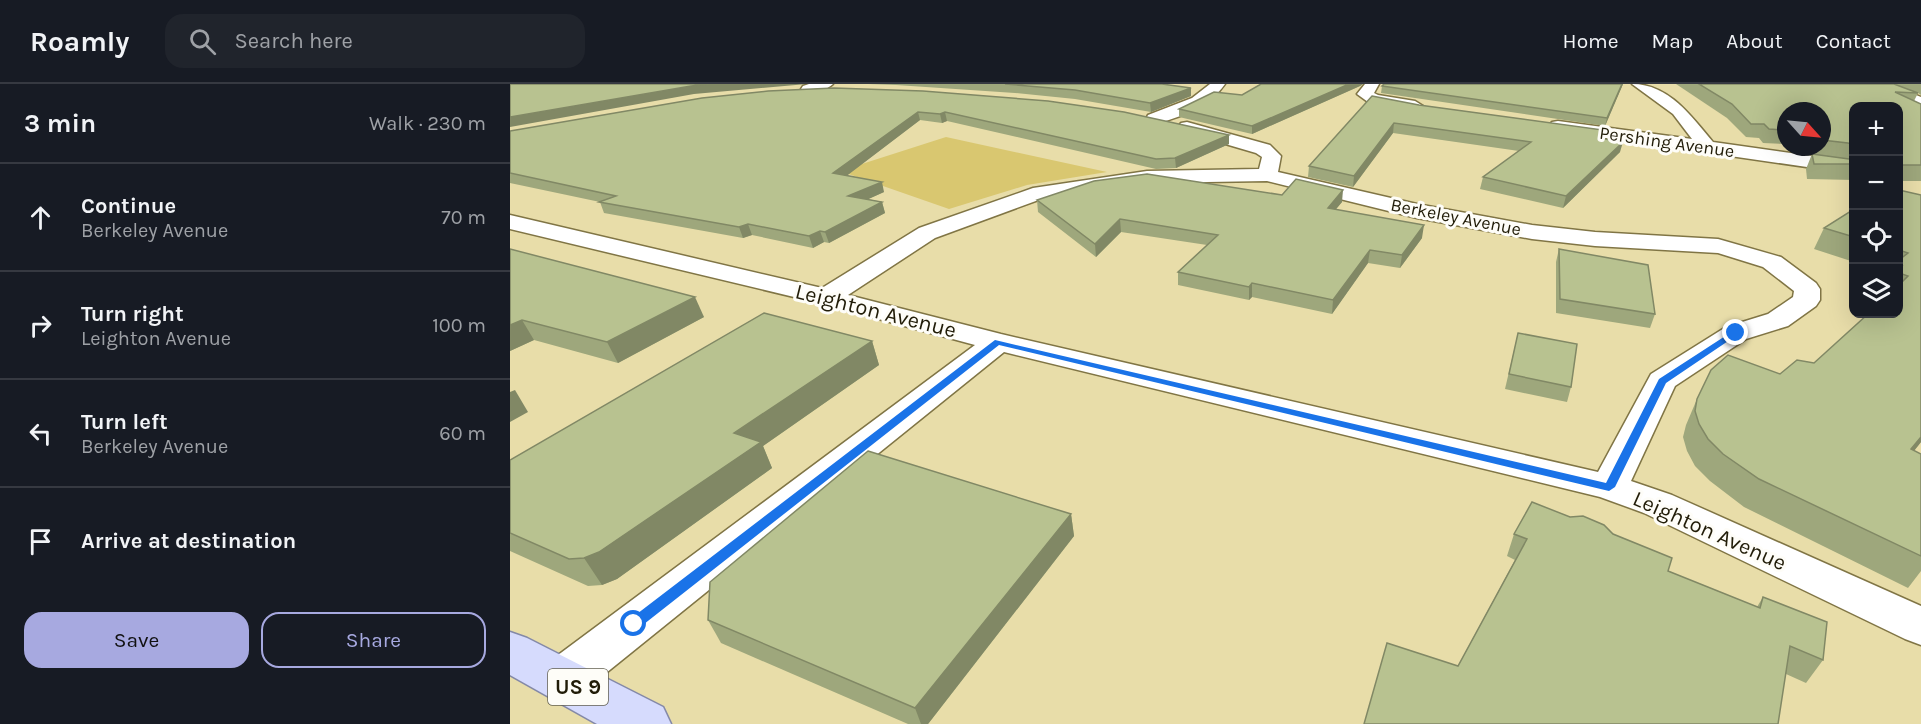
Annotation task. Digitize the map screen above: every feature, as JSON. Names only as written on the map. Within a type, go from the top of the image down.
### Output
[{"type":"main road","name":"US 9","points":[[510,652],[645,724]]},
{"type":"street","points":[[808,90],[826,84]]},
{"type":"street","points":[[1218,84],[1212,92],[1196,102],[1149,118],[1205,131],[1263,149],[1272,156],[1267,175]]},
{"type":"street","points":[[1372,84],[1365,94],[1374,99],[1430,108]]},
{"type":"street","points":[[1639,84],[1679,111],[1707,147]]},
{"type":"street","points":[[1875,84],[1921,102]]},
{"type":"street","points":[[789,91],[843,89]]},
{"type":"street","name":"Pershing Avenue","points":[[1535,123],[1841,166]]},
{"type":"street","name":"Berkeley Avenue","points":[[826,297],[927,232],[1040,192],[1147,177],[1267,175],[1428,213],[1532,232],[1595,239],[1718,246],[1772,262],[1808,289],[1806,300],[1778,320],[1736,333],[1662,381],[1609,487]]},
{"type":"street","name":"Leighton Avenue","points":[[510,222],[826,297],[998,342],[1609,487],[1658,504],[1921,626]]},
{"type":"street","points":[[563,679],[998,342]]},
{"type":"shaded area","points":[[946,137],[1107,172],[1027,185],[949,209],[840,171]]},
{"type":"building","points":[[510,84],[709,84],[510,117]]},
{"type":"building","points":[[1005,84],[1162,84],[1191,88],[1150,103],[1075,90]]},
{"type":"building","points":[[1261,84],[1349,84],[1252,126],[1179,109],[1214,92],[1242,95]]},
{"type":"building","points":[[1384,84],[1622,84],[1607,118],[1382,86]]},
{"type":"building","points":[[1699,84],[1894,84],[1918,93],[1895,92],[1921,104],[1921,165],[1903,165],[1903,102],[1849,102],[1849,143],[1831,141],[1831,102],[1777,102],[1777,129],[1769,129],[1764,124],[1751,124],[1732,104]]},
{"type":"building","points":[[834,88],[923,91],[1048,101],[1124,112],[1229,135],[1175,158],[1156,159],[945,112],[940,114],[918,112],[833,173],[882,182],[848,196],[882,202],[825,232],[820,231],[809,236],[748,224],[739,227],[599,202],[616,196],[510,173],[510,131],[702,98],[768,91]]},
{"type":"building","points":[[1372,96],[1419,105],[1603,130],[1599,138],[1623,142],[1566,196],[1483,177],[1531,142],[1394,123],[1354,176],[1309,166]]},
{"type":"building","points":[[1812,156],[1849,159],[1849,164],[1814,164]]},
{"type":"building","points":[[1147,174],[1282,195],[1296,179],[1343,190],[1328,208],[1424,225],[1402,255],[1370,250],[1333,300],[1252,283],[1249,287],[1178,272],[1218,235],[1120,219],[1095,244],[1037,200],[1094,181]]},
{"type":"building","points":[[1903,191],[1921,195],[1921,437],[1911,449],[1921,454],[1921,556],[1759,479],[1723,454],[1708,439],[1699,424],[1695,411],[1697,399],[1711,370],[1728,355],[1780,374],[1797,360],[1814,363],[1864,318],[1903,318],[1903,281],[1908,276],[1903,274],[1903,257],[1908,253],[1903,251]]},
{"type":"building","points":[[1849,212],[1849,236],[1824,228]]},
{"type":"building","points":[[510,249],[695,297],[607,342],[522,320],[510,325]]},
{"type":"building","points":[[1559,249],[1648,265],[1655,314],[1560,299]]},
{"type":"building","points":[[764,313],[872,341],[734,433],[761,442],[599,552],[584,558],[569,559],[510,533],[510,460]]},
{"type":"building","points":[[1518,333],[1577,344],[1571,387],[1509,374]]},
{"type":"building","points":[[868,451],[1071,514],[915,708],[708,620],[710,582]]},
{"type":"building","points":[[1532,502],[1570,517],[1583,516],[1604,525],[1613,534],[1672,558],[1668,571],[1760,608],[1763,597],[1827,622],[1823,660],[1790,646],[1778,724],[1364,724],[1387,643],[1458,666],[1527,539],[1514,534]]},
{"type":"route","points":[[634,624],[998,342],[1609,487],[1662,381],[1736,333]]}]
